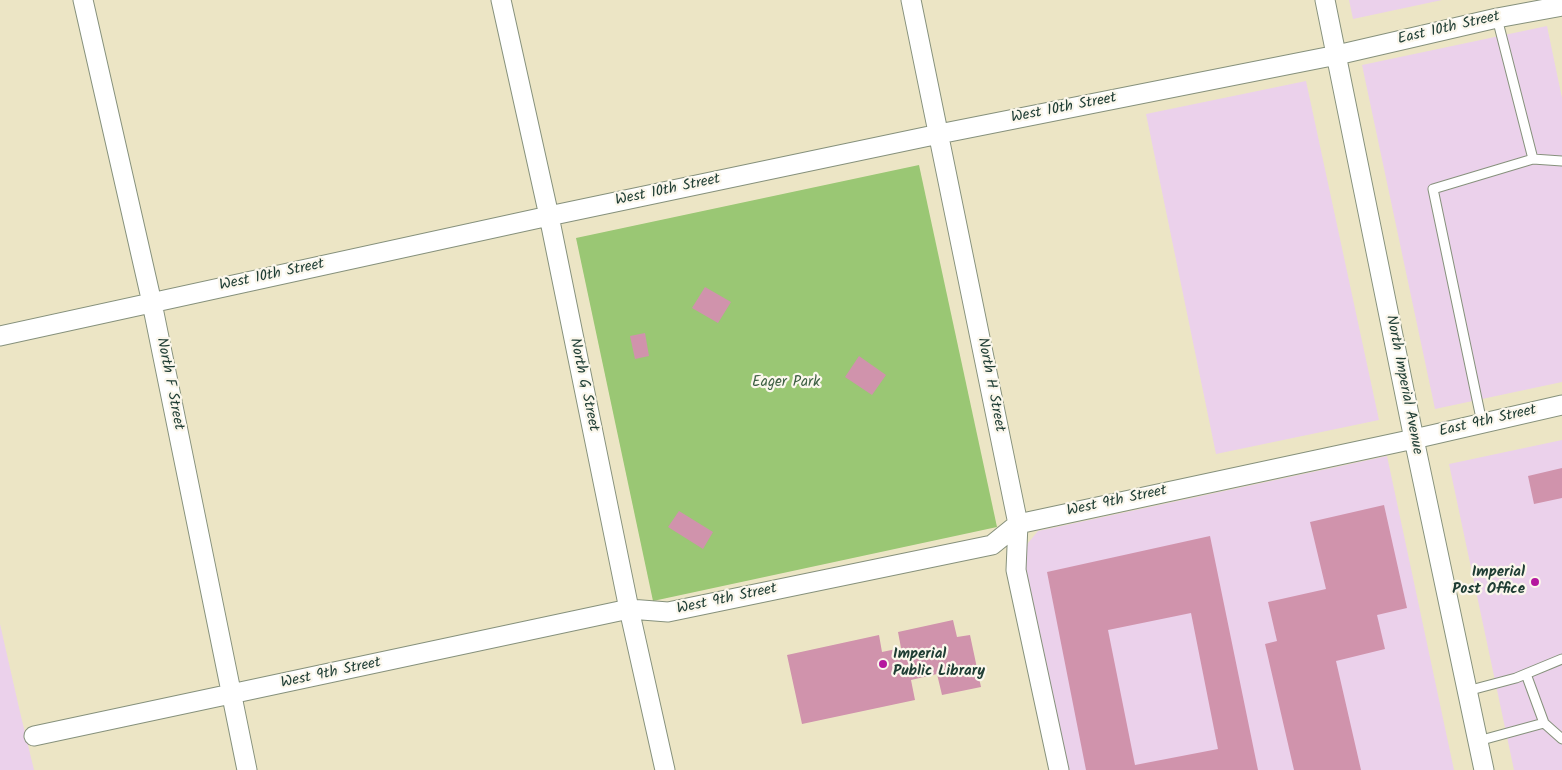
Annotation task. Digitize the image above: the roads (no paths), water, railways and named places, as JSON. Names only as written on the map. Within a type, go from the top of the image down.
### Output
[{"type":"street","name":"North F Street","points":[[83,0],[152,303],[247,770]]},
{"type":"street","name":"North G Street","points":[[501,0],[549,216],[629,609],[665,770]]},
{"type":"street","name":"North H Street","points":[[911,0],[1018,524],[1016,570],[1059,770]]},
{"type":"street","name":"North Imperial Avenue","points":[[1325,0],[1414,439],[1484,770]]},
{"type":"street","name":"East 10th Street","points":[[1337,55],[1497,18],[1562,6]]},
{"type":"street","name":"West 10th Street","points":[[0,336],[549,216],[939,134],[1337,55]]},
{"type":"street","name":"East 9th Street","points":[[1414,439],[1562,405]]},
{"type":"street","name":"West 9th Street","points":[[34,736],[629,609],[668,612],[992,545],[1018,524],[1414,439]]},
{"type":"lane","points":[[1497,18],[1533,159]]},
{"type":"lane","points":[[1482,423],[1432,189],[1533,159],[1562,161]]},
{"type":"lane","points":[[1467,691],[1526,674],[1562,658]]},
{"type":"lane","points":[[1526,674],[1544,723],[1562,739]]},
{"type":"lane","points":[[1478,741],[1544,723]]},
{"type":"place","name":"Imperial Post Office","points":[[1535,582]]},
{"type":"place","name":"Imperial Public Library","points":[[883,664]]},
{"type":"park label","name":"Eager Park","points":[[786,383]]}]
